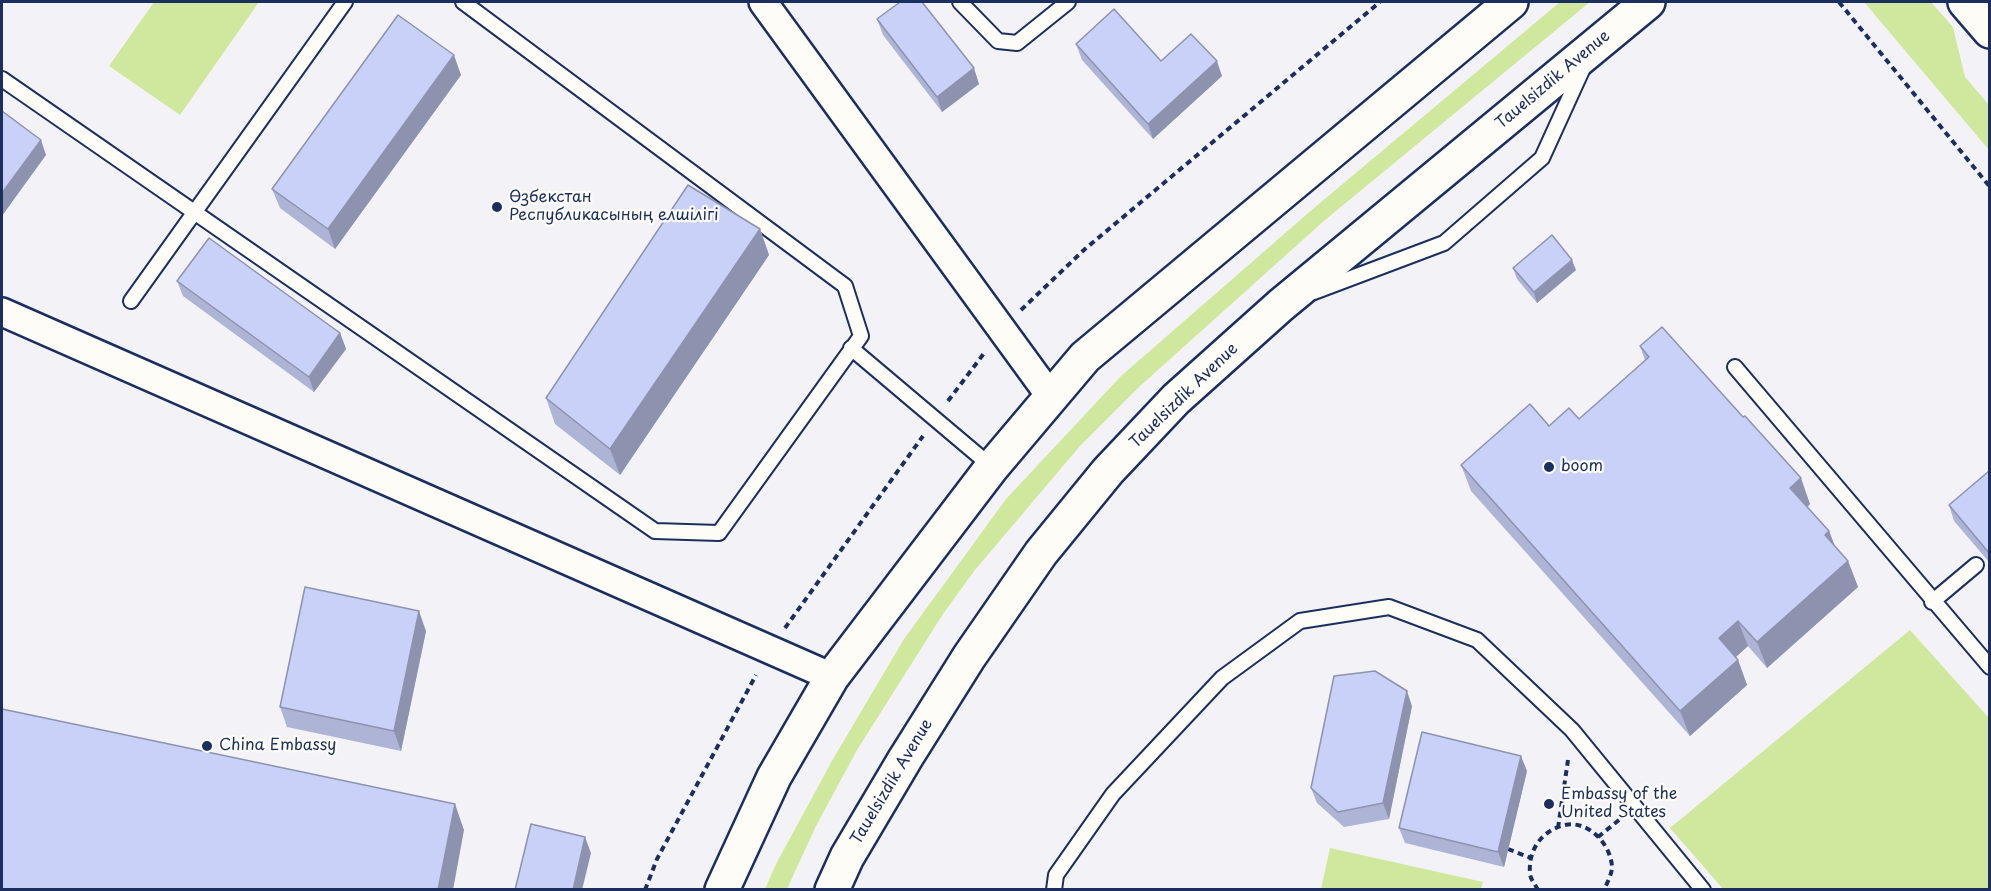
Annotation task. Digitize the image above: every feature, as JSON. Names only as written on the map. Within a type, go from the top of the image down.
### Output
[{"type":"main road","points":[[722,890],[774,777],[832,677],[992,467],[1085,357],[1511,2]]},
{"type":"main road","name":"Tauelsizdik Avenue","points":[[832,890],[847,857],[969,657],[1041,554],[1108,471],[1176,399],[1281,304],[1648,2]]},
{"type":"main road","points":[[1965,2],[1989,31]]},
{"type":"street","points":[[768,4],[1051,397]]},
{"type":"street","points":[[2,312],[832,677]]},
{"type":"lane","points":[[131,302],[345,2]]},
{"type":"lane","points":[[2,79],[655,531],[719,533],[861,336],[845,286],[462,2]]},
{"type":"lane","points":[[960,2],[998,41],[1017,43],[1068,2]]},
{"type":"lane","points":[[1281,304],[1444,243],[1542,158],[1592,48]]},
{"type":"lane","points":[[851,348],[992,467]]},
{"type":"lane","points":[[1735,367],[1989,668]]},
{"type":"lane","points":[[1932,602],[1976,564]]},
{"type":"lane","points":[[1054,890],[1056,875],[1113,794],[1222,678],[1299,621],[1389,607],[1477,640],[1572,730],[1703,890]]},
{"type":"path","points":[[645,890],[657,859],[770,650],[1002,329],[1085,249],[1380,2]]},
{"type":"path","points":[[1839,2],[1989,187]]},
{"type":"path","points":[[1558,828],[1572,730]]},
{"type":"path","points":[[1538,890],[1530,875],[1531,852],[1545,833],[1567,824],[1590,829],[1607,846],[1612,869],[1604,890]]},
{"type":"path","points":[[1508,849],[1531,858]]},
{"type":"green space","points":[[154,2],[259,2],[180,115],[109,66]]},
{"type":"green space","points":[[1560,2],[1590,2],[1325,220],[1139,387],[1080,446],[975,570],[943,614],[857,750],[816,826],[787,889],[765,889],[776,864],[833,759],[904,639],[1006,499],[1121,376],[1314,208]]},
{"type":"green space","points":[[1864,2],[1931,2],[1953,27],[1965,77],[1989,105],[1989,150]]},
{"type":"green space","points":[[1910,630],[1989,718],[1989,889],[1723,889],[1670,828]]},
{"type":"green space","points":[[1330,848],[1483,882],[1481,889],[1321,889]]},
{"type":"building","points":[[900,2],[922,2],[974,68],[937,97],[877,19]]},
{"type":"building","points":[[1114,9],[1161,61],[1191,34],[1217,61],[1148,124],[1076,44]]},
{"type":"building","points":[[398,15],[454,55],[328,229],[272,189]]},
{"type":"building","points":[[2,111],[41,140],[2,193]]},
{"type":"building","points":[[688,185],[760,229],[610,449],[546,398]]},
{"type":"building","points":[[1552,235],[1572,260],[1534,292],[1513,268]]},
{"type":"building","points":[[209,238],[340,333],[309,377],[177,281]]},
{"type":"building","points":[[1662,327],[1801,478],[1790,488],[1829,531],[1825,535],[1848,561],[1757,642],[1738,621],[1719,638],[1738,660],[1680,711],[1461,465],[1530,404],[1549,426],[1569,408],[1579,419],[1649,357],[1640,346]]},
{"type":"building","points":[[1989,471],[1989,553],[1949,505]]},
{"type":"building","points":[[305,587],[419,611],[394,731],[280,707]]},
{"type":"building","points":[[1375,671],[1407,691],[1383,803],[1338,812],[1311,788],[1334,676]]},
{"type":"building","points":[[2,709],[455,804],[438,890],[2,890]]},
{"type":"building","points":[[1422,732],[1521,756],[1498,852],[1399,828]]},
{"type":"building","points":[[531,824],[585,837],[573,890],[515,890]]},
{"type":"place","name":"Өзбекстан Республикасының елшілігі","points":[[497,207]]},
{"type":"place","name":"boom","points":[[1549,467]]},
{"type":"place","name":"China Embassy","points":[[207,746]]},
{"type":"place","name":"Embassy of the United States","points":[[1549,804]]}]
